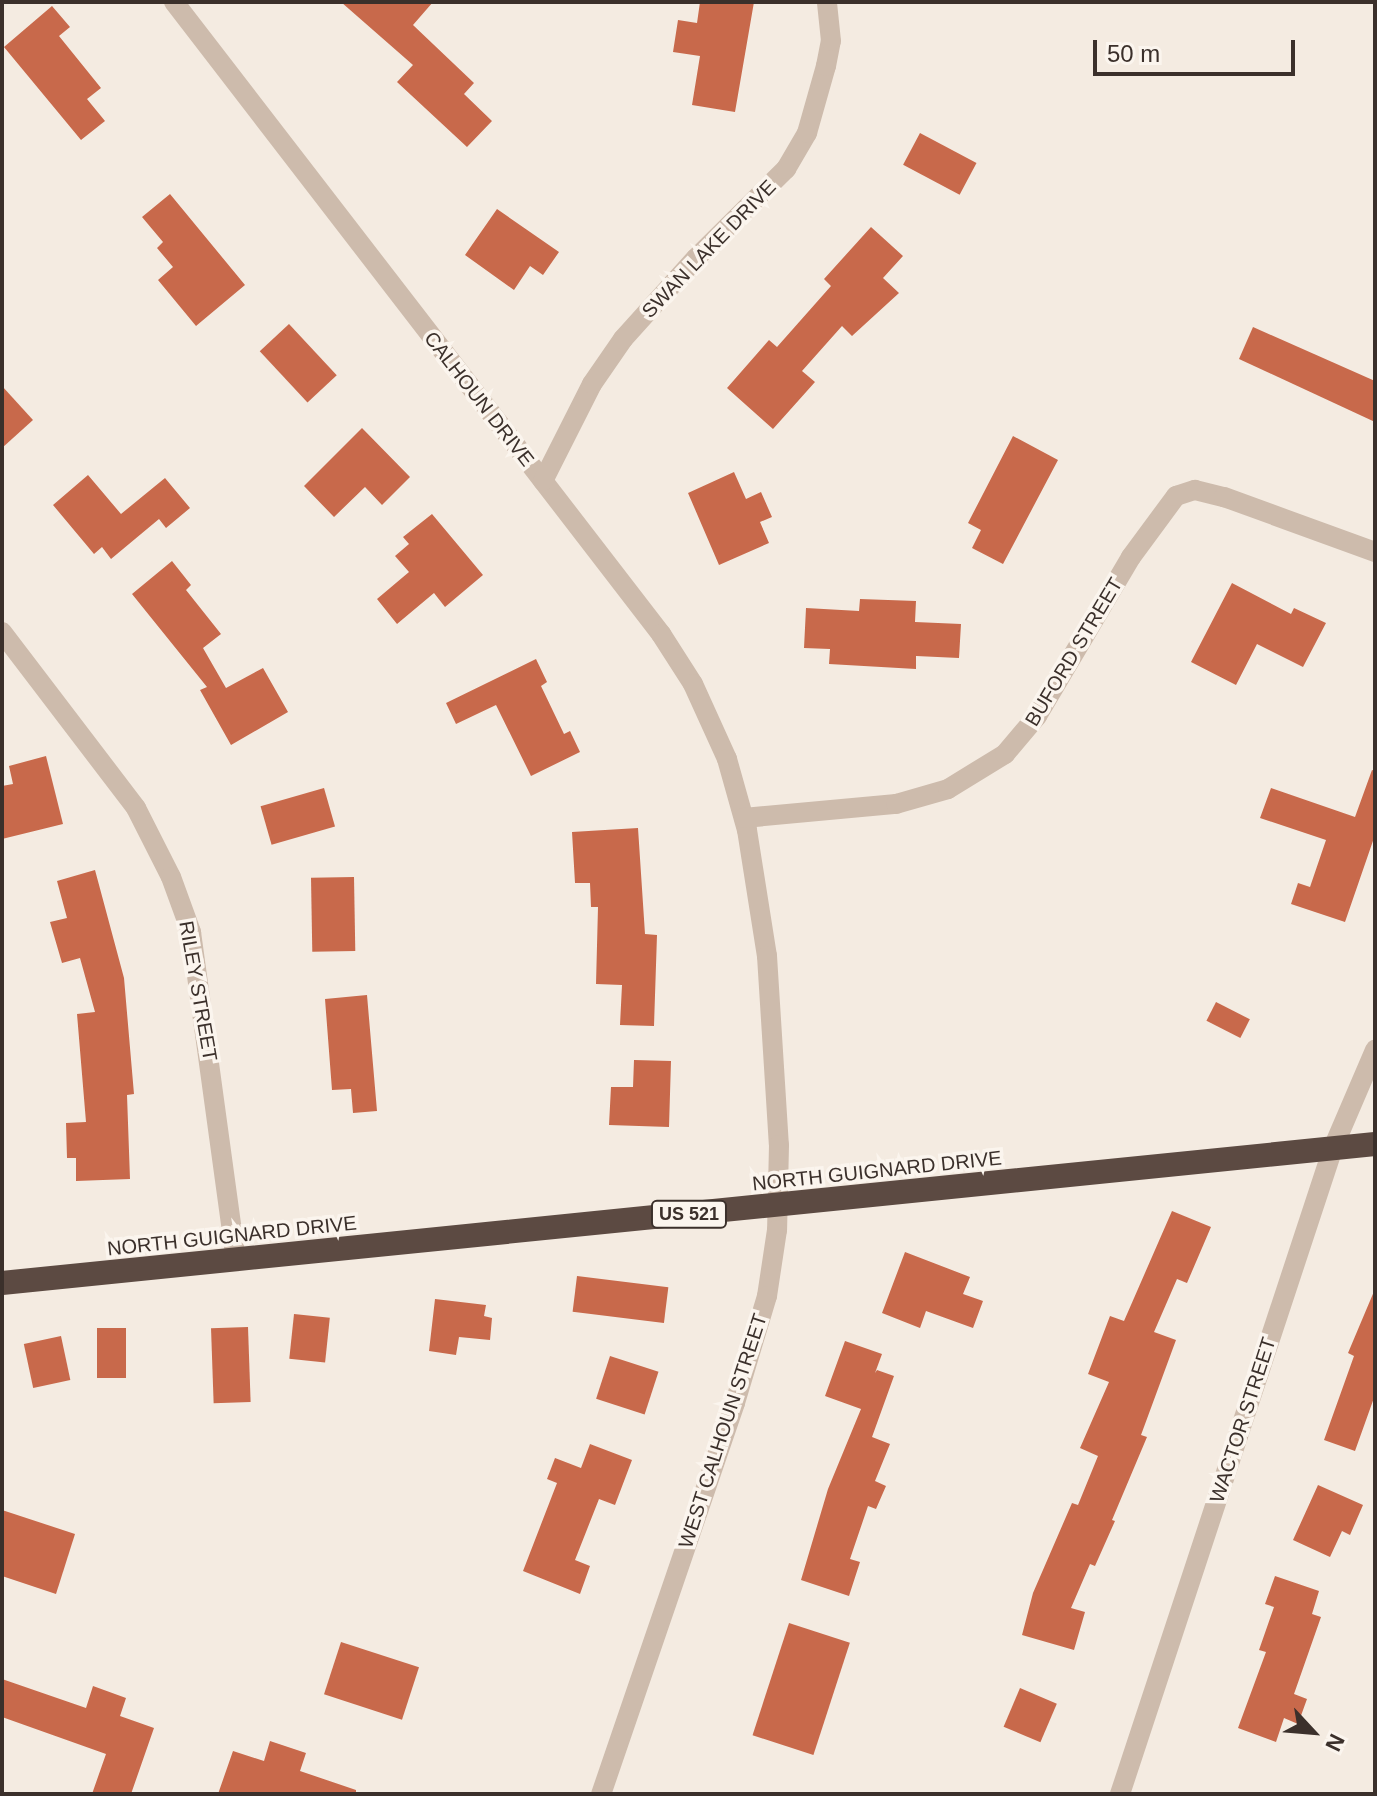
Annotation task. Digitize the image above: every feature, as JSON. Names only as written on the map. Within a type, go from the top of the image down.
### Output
[{"type":"highway","name":"NORTH GUIGNARD DRIVE","points":[[2,1283],[1375,1144]]},
{"type":"street","name":"CALHOUN DRIVE","points":[[174,2],[644,611],[693,684],[727,759],[744,818]]},
{"type":"street","name":"SWAN LAKE DRIVE","points":[[543,481],[592,384],[623,339],[696,258],[786,169],[807,133],[826,66],[831,41],[827,2]]},
{"type":"street","name":"BUFORD STREET","points":[[744,818],[896,804],[948,789],[1005,754],[1037,716],[1131,557],[1176,496],[1195,490],[1224,497],[1375,552]]},
{"type":"street","name":"RILEY STREET","points":[[2,632],[136,808],[171,877],[191,932],[236,1260]]},
{"type":"street","name":"WEST CALHOUN STREET","points":[[601,1794],[756,1338],[767,1296],[777,1205],[779,1145],[767,956],[744,818]]},
{"type":"street","name":"WACTOR STREET","points":[[1120,1794],[1333,1148],[1375,1050]]},
{"type":"building","points":[[341,2],[433,2],[413,25],[474,83],[464,94],[492,121],[467,147],[397,82],[413,65]]},
{"type":"building","points":[[700,2],[754,2],[735,112],[692,105],[700,56],[673,52],[678,20],[697,23]]},
{"type":"building","points":[[52,6],[70,27],[59,36],[101,88],[87,99],[105,121],[81,140],[4,47]]},
{"type":"building","points":[[920,133],[977,163],[960,195],[903,165]]},
{"type":"building","points":[[170,194],[245,285],[196,326],[158,280],[173,267],[157,248],[163,242],[142,217]]},
{"type":"building","points":[[497,209],[559,252],[543,275],[530,266],[514,290],[465,255]]},
{"type":"building","points":[[871,227],[903,256],[883,278],[899,293],[852,336],[842,326],[802,371],[815,382],[773,429],[727,388],[769,340],[777,347],[831,286],[824,279]]},
{"type":"building","points":[[289,324],[337,375],[307,402],[260,351]]},
{"type":"building","points":[[1253,327],[1375,381],[1375,422],[1239,359]]},
{"type":"building","points":[[2,386],[33,420],[2,448]]},
{"type":"building","points":[[362,428],[410,477],[382,505],[365,487],[334,517],[304,486]]},
{"type":"building","points":[[1013,436],[1058,460],[1003,564],[972,548],[981,530],[968,523]]},
{"type":"building","points":[[734,472],[746,499],[761,492],[772,517],[760,522],[769,543],[719,565],[688,493]]},
{"type":"building","points":[[88,475],[121,514],[165,478],[190,508],[166,528],[159,519],[111,559],[102,547],[94,554],[53,505]]},
{"type":"building","points":[[432,514],[483,575],[445,607],[434,593],[397,624],[377,599],[409,572],[395,556],[409,544],[403,537]]},
{"type":"building","points":[[172,561],[191,585],[186,590],[221,634],[203,648],[226,688],[263,668],[288,712],[231,745],[200,690],[207,687],[132,594]]},
{"type":"building","points":[[1232,583],[1291,614],[1294,608],[1326,623],[1303,667],[1257,644],[1236,685],[1191,662]]},
{"type":"building","points":[[860,599],[916,601],[915,622],[961,624],[959,658],[916,656],[916,669],[829,664],[830,649],[804,648],[806,608],[859,611]]},
{"type":"building","points":[[536,659],[547,682],[541,686],[564,734],[570,731],[580,752],[531,776],[496,705],[456,724],[446,703]]},
{"type":"building","points":[[46,756],[63,824],[2,839],[2,786],[13,784],[9,766]]},
{"type":"building","points":[[1372,770],[1375,771],[1375,835],[1345,922],[1291,904],[1298,883],[1310,887],[1326,840],[1260,818],[1271,788],[1355,817]]},
{"type":"building","points":[[324,788],[335,826],[272,845],[261,806]]},
{"type":"building","points":[[638,828],[645,934],[657,935],[654,1026],[620,1025],[622,985],[596,984],[598,907],[591,907],[590,883],[575,883],[572,832]]},
{"type":"building","points":[[95,870],[124,978],[134,1094],[127,1095],[130,1179],[76,1181],[76,1158],[67,1158],[66,1123],[86,1122],[77,1014],[95,1012],[80,958],[62,963],[50,922],[67,918],[57,881]]},
{"type":"building","points":[[354,877],[355,951],[312,952],[311,878]]},
{"type":"building","points":[[367,995],[377,1111],[353,1113],[351,1089],[332,1090],[325,999]]},
{"type":"building","points":[[1216,1002],[1250,1019],[1240,1038],[1206,1021]]},
{"type":"building","points":[[634,1060],[671,1061],[669,1127],[609,1125],[611,1087],[633,1087]]},
{"type":"building","points":[[1172,1211],[1211,1227],[1187,1283],[1177,1279],[1154,1332],[1176,1340],[1141,1435],[1147,1437],[1112,1520],[1115,1521],[1095,1566],[1090,1564],[1071,1608],[1085,1612],[1074,1650],[1022,1635],[1033,1593],[1072,1503],[1078,1505],[1098,1456],[1080,1448],[1109,1382],[1088,1374],[1110,1316],[1124,1321]]},
{"type":"building","points":[[905,1252],[970,1277],[963,1294],[983,1301],[973,1328],[926,1311],[920,1328],[882,1313]]},
{"type":"building","points":[[577,1276],[668,1287],[664,1323],[573,1312]]},
{"type":"building","points":[[1375,1289],[1375,1395],[1355,1451],[1324,1440],[1354,1356],[1348,1353]]},
{"type":"building","points":[[435,1299],[486,1305],[484,1316],[492,1318],[490,1340],[459,1337],[456,1355],[429,1351]]},
{"type":"building","points":[[294,1314],[330,1318],[325,1363],[289,1359]]},
{"type":"building","points":[[248,1327],[251,1402],[214,1403],[211,1328]]},
{"type":"building","points":[[97,1328],[126,1328],[126,1378],[97,1378]]},
{"type":"building","points":[[61,1336],[70,1380],[33,1388],[24,1344]]},
{"type":"building","points":[[845,1341],[882,1354],[875,1373],[877,1370],[894,1376],[872,1437],[890,1444],[875,1481],[886,1486],[876,1509],[868,1506],[850,1559],[860,1562],[849,1596],[801,1580],[828,1489],[861,1409],[825,1396]]},
{"type":"building","points":[[610,1356],[659,1372],[645,1415],[596,1399]]},
{"type":"building","points":[[590,1444],[632,1460],[615,1505],[599,1499],[575,1560],[590,1566],[580,1594],[523,1571],[557,1483],[547,1479],[555,1458],[581,1468]]},
{"type":"building","points":[[1318,1485],[1363,1505],[1350,1535],[1342,1531],[1330,1557],[1293,1540]]},
{"type":"building","points":[[2,1510],[75,1534],[56,1594],[2,1576]]},
{"type":"building","points":[[1275,1576],[1319,1591],[1312,1614],[1321,1617],[1294,1694],[1307,1699],[1298,1724],[1284,1718],[1276,1742],[1238,1728],[1266,1652],[1259,1650],[1274,1607],[1265,1604]]},
{"type":"building","points":[[789,1623],[850,1643],[813,1755],[753,1735]]},
{"type":"building","points":[[341,1642],[419,1667],[402,1720],[324,1694]]},
{"type":"building","points":[[2,1679],[86,1708],[93,1686],[126,1698],[120,1716],[154,1728],[131,1794],[92,1794],[106,1754],[2,1717]]},
{"type":"building","points":[[1020,1688],[1057,1704],[1040,1742],[1004,1727]]},
{"type":"building","points":[[270,1741],[306,1753],[300,1771],[356,1790],[356,1794],[218,1794],[233,1751],[264,1761]]}]
